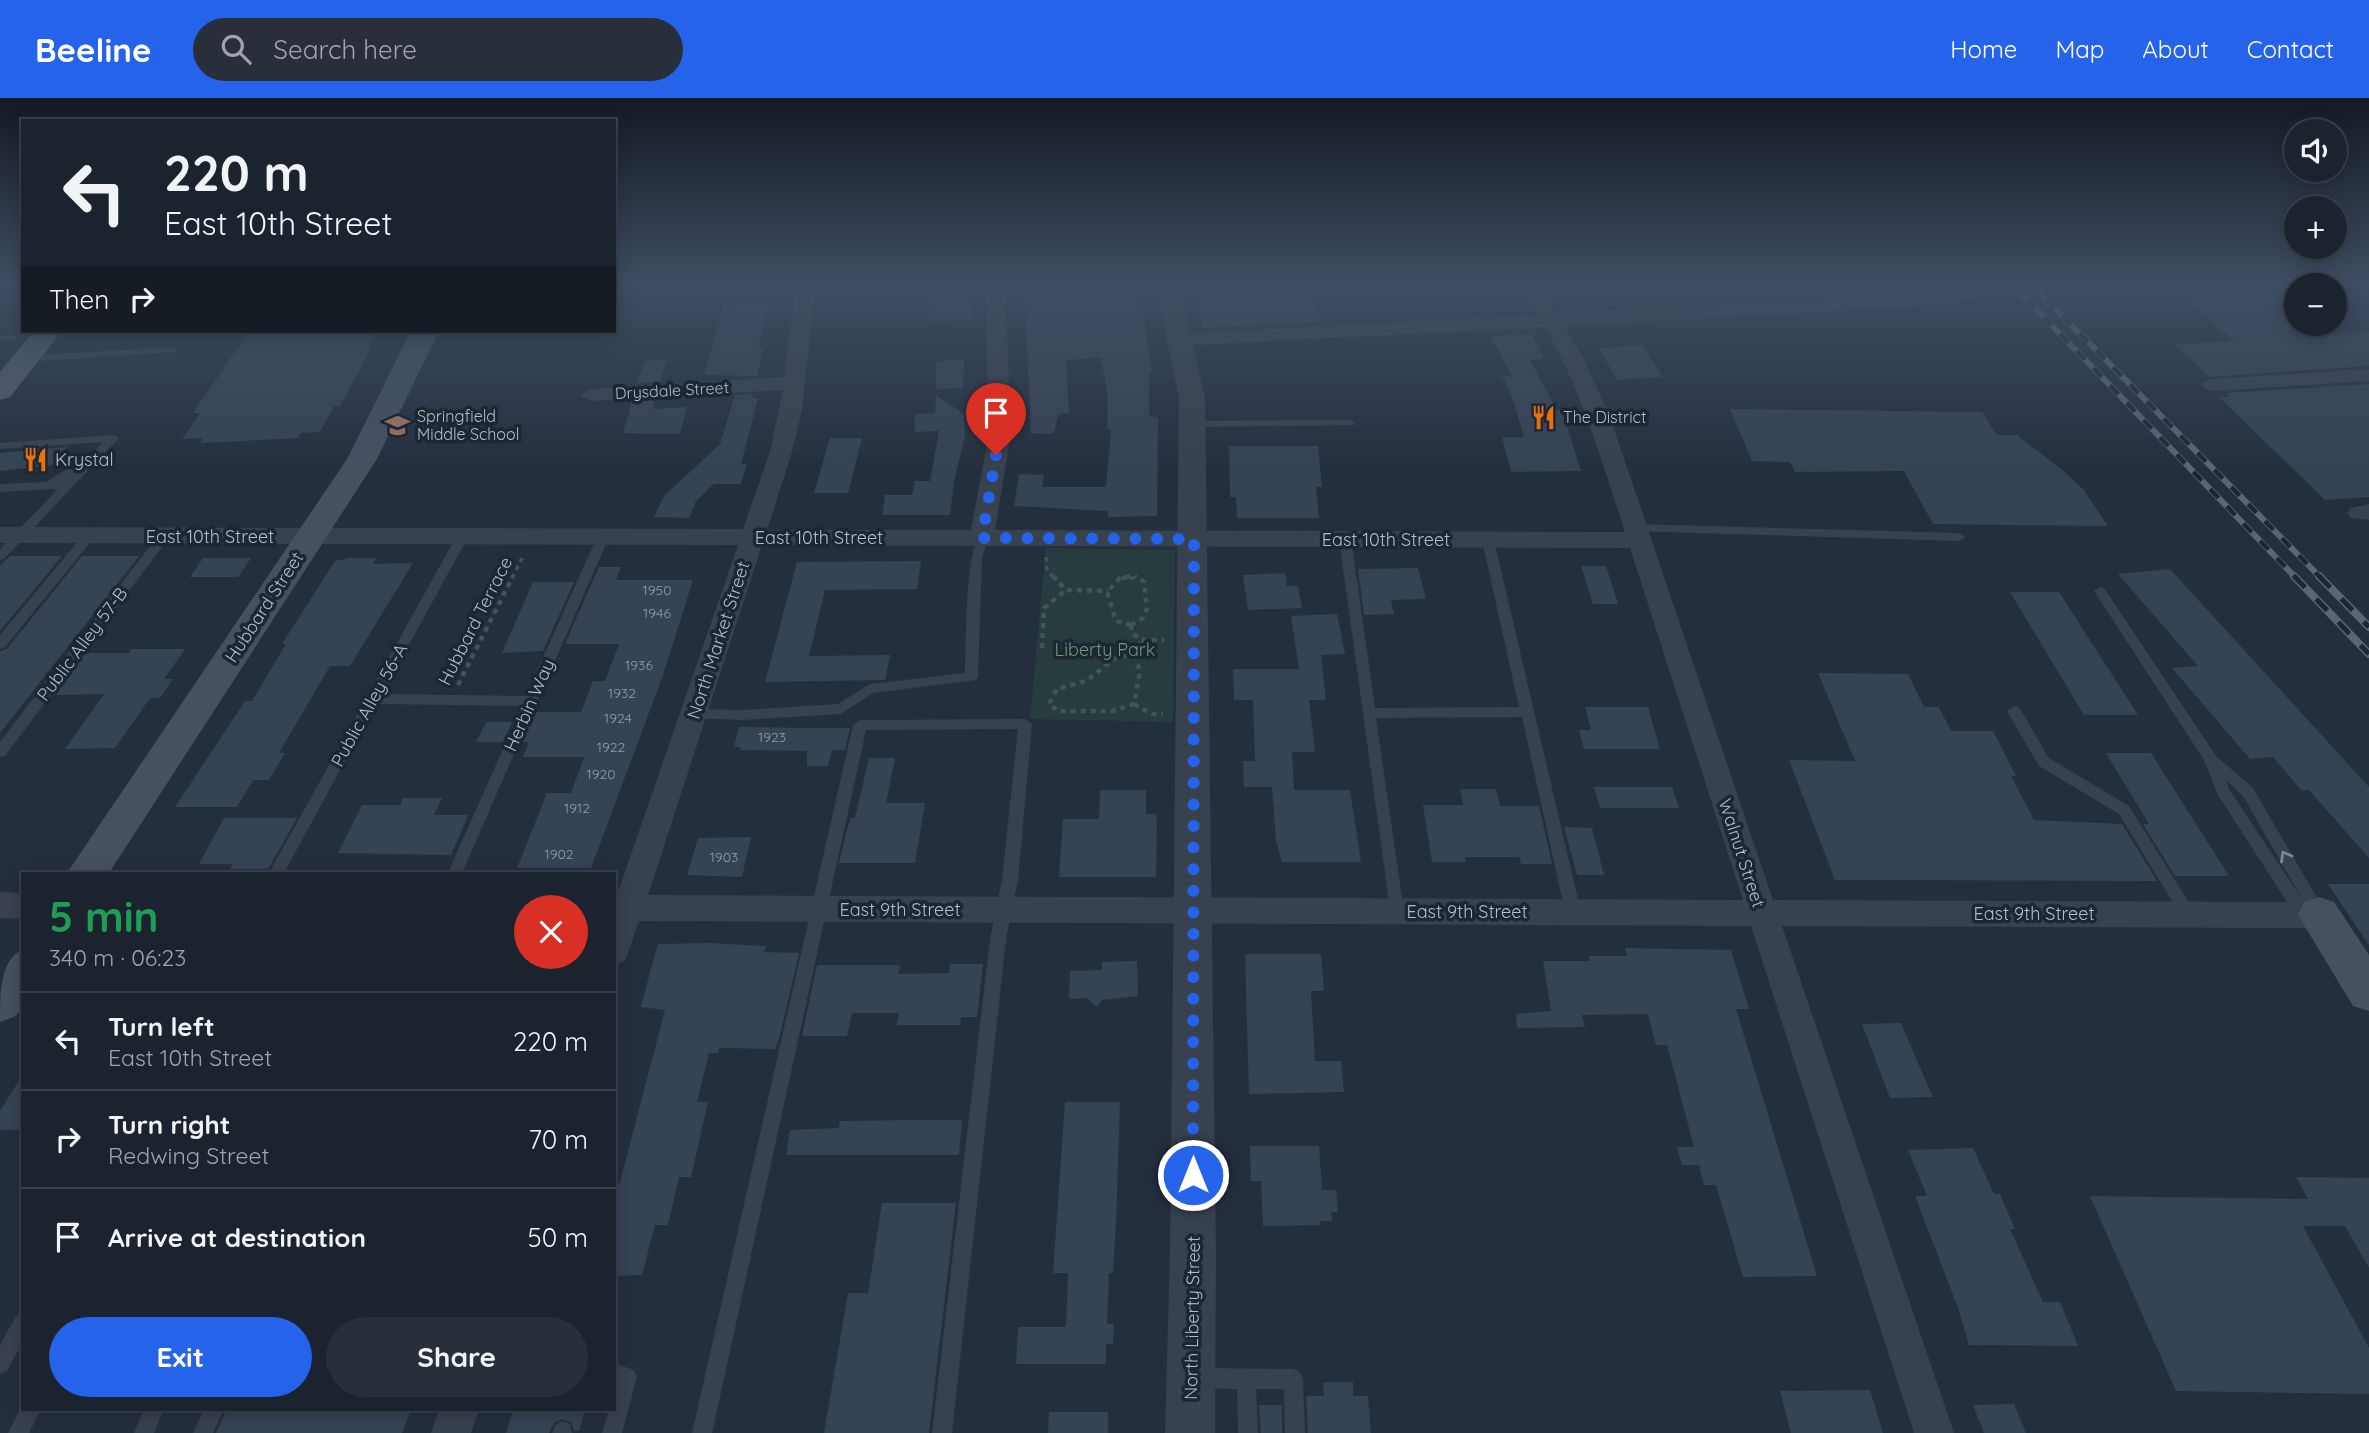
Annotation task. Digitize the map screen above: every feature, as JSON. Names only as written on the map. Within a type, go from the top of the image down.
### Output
[{"type":"main road","points":[[0,391],[12,344]]},
{"type":"main road","name":"Hubbard Street","points":[[88,872],[366,451],[418,344]]},
{"type":"main road","points":[[2311,915],[2369,992]]},
{"type":"main road","points":[[0,1002],[21,971]]},
{"type":"street","name":"North Market Street","points":[[616,939],[621,908],[693,714],[781,452],[799,344]]},
{"type":"street","points":[[982,538],[1000,433],[997,344]]},
{"type":"street","name":"North Liberty Street","points":[[1180,344],[1191,386],[1194,539],[1190,1433]]},
{"type":"street","name":"Walnut Street","points":[[1565,344],[1577,365],[1600,420],[1934,1433]]},
{"type":"street","points":[[2211,385],[2369,375]]},
{"type":"street","name":"Drysdale Street","points":[[591,395],[794,383]]},
{"type":"street","name":"East 10th Street","points":[[9,535],[1488,540],[1637,534]]},
{"type":"street","points":[[0,905],[21,905]]},
{"type":"street","name":"East 9th Street","points":[[621,908],[2311,915]]},
{"type":"street","points":[[451,1433],[458,1411]]},
{"type":"lane","points":[[42,344],[172,350]]},
{"type":"lane","points":[[1192,424],[1350,423]]},
{"type":"lane","points":[[0,447],[113,438],[68,484],[9,535],[0,556]]},
{"type":"lane","points":[[0,447],[87,442],[95,452],[49,485]]},
{"type":"lane","points":[[0,488],[68,484]]},
{"type":"lane","points":[[1637,534],[1959,537]]},
{"type":"lane","points":[[0,644],[89,536]]},
{"type":"lane","name":"Public Alley 57-B","points":[[0,752],[164,536]]},
{"type":"lane","name":"Public Alley 56-A","points":[[277,872],[462,537]]},
{"type":"lane","name":"Herbin Way","points":[[455,872],[603,537]]},
{"type":"lane","points":[[693,714],[742,715],[841,709],[870,689],[971,677],[976,558],[982,538]]},
{"type":"lane","points":[[1345,539],[1396,911]]},
{"type":"lane","points":[[1488,540],[1573,912]]},
{"type":"lane","points":[[2100,591],[2210,758],[2223,791],[2311,915]]},
{"type":"lane","points":[[372,699],[531,701]]},
{"type":"lane","points":[[2014,711],[2044,762],[2124,810],[2188,914]]},
{"type":"lane","points":[[1368,713],[1528,712]]},
{"type":"lane","points":[[702,1433],[860,725],[1025,724],[1010,880],[1002,909],[943,1433]]},
{"type":"lane","points":[[0,1364],[21,1327]]},
{"type":"lane","points":[[612,1433],[626,1377],[616,1374]]},
{"type":"lane","points":[[1191,1378],[1293,1379],[1295,1433]]},
{"type":"lane","points":[[1246,1379],[1248,1433]]},
{"type":"lane","points":[[18,1433],[30,1411]]},
{"type":"lane","points":[[144,1433],[153,1411]]},
{"type":"lane","points":[[203,1433],[213,1411]]},
{"type":"path","name":"Hubbard Terrace","points":[[451,700],[524,554]]},
{"type":"path","points":[[1046,556],[1047,570],[1066,590]]},
{"type":"path","points":[[1041,648],[1044,608],[1066,590],[1108,591],[1120,578],[1142,579],[1148,610],[1142,620],[1131,625],[1116,621],[1108,591]]},
{"type":"path","points":[[1131,625],[1132,633],[1142,640],[1164,640]]},
{"type":"path","points":[[1134,654],[1142,640]]},
{"type":"path","points":[[1134,654],[1140,669],[1134,704],[1125,710],[1105,712],[1086,708],[1058,711],[1049,704],[1057,689],[1086,681],[1118,656],[1134,654]]},
{"type":"path","points":[[1134,704],[1153,714],[1163,714]]},
{"type":"green space","name":"Liberty Park","points":[[1046,548],[1175,550],[1173,722],[1030,719]]},
{"type":"building","points":[[240,344],[370,344],[367,349],[371,349],[340,406],[334,406],[320,432],[301,433],[298,438],[200,443],[203,438],[182,439],[200,413],[193,413]]},
{"type":"building","points":[[713,344],[759,344],[758,347],[764,347],[757,376],[704,375]]},
{"type":"building","points":[[1027,344],[1148,344],[1152,373],[1149,374],[1149,416],[1158,417],[1157,516],[1108,517],[1108,511],[1014,506],[1019,474],[1044,475],[1042,487],[1106,487],[1111,429],[1107,429],[1108,398],[1101,358],[1066,360],[1069,413],[1058,414],[1052,434],[1031,433]]},
{"type":"building","points":[[1495,344],[1537,344],[1545,359],[1530,360],[1557,410],[1562,410],[1581,471],[1511,472],[1502,437],[1524,437],[1512,396],[1502,376],[1512,376]]},
{"type":"building","points":[[2174,344],[2369,344],[2369,366],[2209,377]]},
{"type":"building","points":[[1643,345],[1662,377],[1617,380],[1599,348]]},
{"type":"building","points":[[667,360],[660,382],[637,383],[645,361]]},
{"type":"building","points":[[964,360],[963,388],[936,389],[936,361]]},
{"type":"building","points":[[2369,384],[2369,497],[2325,500],[2219,397],[2230,397],[2226,393]]},
{"type":"building","points":[[753,394],[752,398],[758,398],[741,464],[747,464],[741,484],[714,484],[696,501],[689,518],[654,517],[664,496],[720,444],[735,395]]},
{"type":"building","points":[[936,395],[964,414],[965,436],[954,481],[950,515],[882,515],[885,495],[912,495],[915,481],[930,481],[939,431],[915,432],[915,414],[935,413]]},
{"type":"building","points":[[655,400],[653,409],[687,407],[680,434],[623,433],[632,401]]},
{"type":"building","points":[[1730,409],[1982,412],[1997,435],[2017,435],[2060,468],[2083,489],[2108,526],[1933,524],[1904,471],[1795,472],[1790,462],[1752,461]]},
{"type":"building","points":[[830,438],[862,438],[848,493],[814,493]]},
{"type":"building","points":[[1229,446],[1318,446],[1322,487],[1316,487],[1319,518],[1237,518],[1236,497],[1230,497]]},
{"type":"building","name":"Krystal","points":[[67,447],[53,465],[0,471],[0,453]]},
{"type":"building","points":[[10,556],[62,556],[0,631],[0,566]]},
{"type":"building","points":[[82,556],[139,556],[0,733],[0,651],[7,649]]},
{"type":"building","points":[[203,558],[251,558],[238,577],[190,577]]},
{"type":"building","points":[[376,558],[373,564],[413,563],[350,666],[330,666],[279,753],[285,753],[269,780],[253,780],[237,807],[175,807],[245,701],[252,701],[286,644],[282,644],[335,561]]},
{"type":"building","points":[[921,561],[917,589],[825,590],[809,656],[890,655],[885,680],[765,682],[797,562]]},
{"type":"building","points":[[1581,566],[1606,566],[1618,604],[1593,604]]},
{"type":"building","points":[[599,567],[621,567],[616,580],[693,580],[663,675],[591,868],[517,868],[547,793],[571,793],[584,757],[523,757],[529,742],[522,742],[535,712],[581,712],[593,681],[605,681],[619,644],[565,644]]},
{"type":"building","points":[[1418,568],[1426,599],[1391,600],[1394,614],[1364,615],[1358,569]]},
{"type":"building","points":[[2170,569],[2369,787],[2369,858],[2309,790],[2302,791],[2273,757],[2250,759],[2172,668],[2198,666],[2118,574]]},
{"type":"building","points":[[1285,573],[1287,586],[1298,586],[1302,608],[1248,610],[1243,575]]},
{"type":"building","points":[[533,582],[574,582],[543,651],[502,653]]},
{"type":"building","points":[[2010,592],[2059,592],[2138,715],[2084,715]]},
{"type":"building","points":[[1337,614],[1345,654],[1321,655],[1326,700],[1309,700],[1315,752],[1292,752],[1294,790],[1350,790],[1361,862],[1282,862],[1276,840],[1272,787],[1244,787],[1243,761],[1255,761],[1253,700],[1234,700],[1233,669],[1299,669],[1291,616]]},
{"type":"building","points":[[131,649],[185,649],[164,679],[173,679],[160,698],[150,698],[115,748],[65,749],[104,694],[54,695],[86,653],[129,653]]},
{"type":"building","points":[[1818,673],[1908,674],[1924,707],[1939,707],[1951,731],[1993,731],[2016,776],[2011,776],[2034,820],[2122,824],[2157,881],[1835,880],[1789,760],[1855,761]]},
{"type":"building","points":[[1585,707],[1648,707],[1660,749],[1584,749],[1579,730],[1591,730]]},
{"type":"building","points":[[486,722],[512,722],[503,742],[476,742]]},
{"type":"building","points":[[739,727],[850,728],[845,750],[832,750],[828,766],[807,766],[807,751],[740,750],[741,747],[734,747]]},
{"type":"building","points":[[2106,753],[2151,753],[2229,876],[2175,876],[2143,824],[2149,824]]},
{"type":"building","points":[[869,758],[895,758],[886,803],[925,803],[915,863],[839,863],[848,826],[851,818],[855,818]]},
{"type":"building","points":[[1594,787],[1672,787],[1679,808],[1600,808]]},
{"type":"building","points":[[1460,789],[1496,789],[1500,806],[1539,806],[1552,864],[1521,864],[1519,857],[1465,857],[1466,862],[1432,862],[1423,805],[1463,805]]},
{"type":"building","points":[[1100,790],[1146,790],[1146,814],[1155,814],[1157,819],[1156,877],[1059,877],[1063,819],[1099,819]]},
{"type":"building","points":[[403,798],[442,798],[434,815],[468,815],[451,855],[338,853],[362,805],[400,805]]},
{"type":"building","points":[[224,818],[297,818],[268,869],[230,869],[233,864],[199,864]]},
{"type":"building","points":[[1564,827],[1592,828],[1604,875],[1577,875]]},
{"type":"building","points":[[751,837],[742,877],[687,875],[698,838]]},
{"type":"building","points":[[2328,884],[2369,884],[2369,945]]},
{"type":"building","points":[[658,944],[766,946],[764,952],[799,953],[775,1049],[719,1048],[718,1053],[709,1053],[697,1102],[708,1102],[691,1177],[679,1177],[668,1225],[655,1225],[642,1275],[616,1276],[616,1186],[619,1186],[665,1010],[641,1007]]},
{"type":"building","points":[[1625,948],[1731,950],[1749,1009],[1736,1009],[1817,1276],[1743,1277],[1716,1185],[1704,1185],[1699,1165],[1682,1165],[1677,1147],[1694,1147],[1667,1045],[1656,1045],[1648,1014],[1582,1015],[1585,1027],[1517,1028],[1516,1014],[1551,1011],[1543,961],[1590,961],[1589,956],[1627,956]]},
{"type":"building","points":[[1245,954],[1321,954],[1324,991],[1311,991],[1315,1061],[1341,1061],[1344,1092],[1249,1094]]},
{"type":"building","points":[[1137,961],[1138,996],[1102,1000],[1097,1007],[1087,998],[1069,999],[1070,971],[1102,970],[1102,962]]},
{"type":"building","points":[[950,964],[983,964],[977,1017],[961,1017],[960,1025],[897,1025],[899,1013],[852,1013],[847,1036],[802,1036],[817,965],[900,965],[898,974],[949,973]]},
{"type":"building","points":[[1901,1023],[1933,1097],[1890,1098],[1862,1024]]},
{"type":"building","points":[[21,1077],[21,1130],[0,1130],[0,1111]]},
{"type":"building","points":[[1065,1102],[1120,1102],[1116,1223],[1113,1273],[1109,1273],[1107,1324],[1114,1324],[1113,1344],[1106,1344],[1106,1364],[1016,1364],[1018,1327],[1066,1327],[1068,1273],[1053,1273]]},
{"type":"building","points":[[962,1120],[959,1155],[786,1155],[790,1130],[839,1128],[840,1121]]},
{"type":"building","points":[[1250,1146],[1319,1146],[1322,1190],[1336,1190],[1338,1212],[1331,1212],[1332,1221],[1320,1221],[1320,1225],[1263,1226],[1261,1181],[1251,1181]]},
{"type":"building","points":[[1973,1148],[1994,1194],[2000,1194],[2015,1229],[2010,1229],[2043,1302],[2060,1302],[2078,1346],[1969,1345],[1958,1308],[1915,1196],[1927,1196],[1908,1150]]},
{"type":"building","points":[[2296,1177],[2369,1178],[2369,1268],[2345,1226],[2303,1226],[2369,1348],[2369,1394],[2176,1391],[2090,1196],[2308,1199]]},
{"type":"building","points":[[882,1203],[956,1203],[929,1433],[824,1433],[848,1293],[868,1293]]},
{"type":"building","points":[[1323,1382],[1353,1382],[1353,1396],[1368,1396],[1371,1433],[1308,1433],[1306,1396],[1324,1396]]},
{"type":"building","points":[[1870,1390],[1883,1433],[1791,1433],[1780,1391]]},
{"type":"building","points":[[2014,1404],[2026,1433],[1984,1433],[1973,1405]]},
{"type":"building","points":[[1259,1405],[1282,1405],[1282,1433],[1261,1433]]},
{"type":"building","points":[[226,1411],[410,1411],[402,1433],[216,1433]]},
{"type":"building","points":[[512,1411],[584,1411],[579,1431],[574,1431],[571,1422],[562,1419],[554,1423],[549,1433],[506,1433]]},
{"type":"building","points":[[1049,1412],[1108,1412],[1108,1433],[1048,1433]]},
{"type":"railway","points":[[2070,344],[2296,578]]},
{"type":"railway","points":[[2090,344],[2321,578]]},
{"type":"railway","points":[[2294,576],[2369,654]]},
{"type":"railway","points":[[2319,576],[2369,627]]},
{"type":"place","name":"The District","points":[[1543,417]]},
{"type":"place","name":"Springfield Middle School","points":[[397,425]]},
{"type":"place","name":"Krystal","points":[[35,459]]},
{"type":"route","points":[[996,455],[982,538],[1194,539],[1193,1175]]}]
